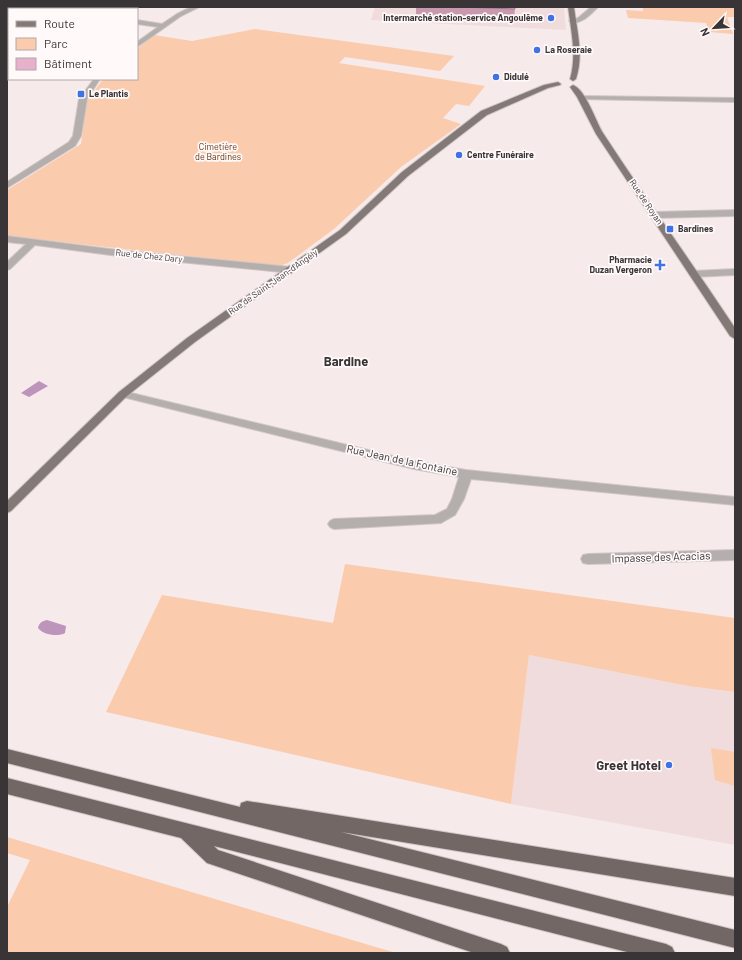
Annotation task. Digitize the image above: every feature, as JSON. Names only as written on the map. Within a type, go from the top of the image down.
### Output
[{"type":"highway","points":[[7,756],[735,939]]},
{"type":"highway","points":[[7,786],[666,953]]},
{"type":"highway","points":[[171,797],[735,887]]},
{"type":"highway","points":[[185,832],[214,857],[501,953]]},
{"type":"main road","points":[[567,82],[577,69],[577,56],[571,7]]},
{"type":"main road","name":"Rue de Royan","points":[[567,82],[580,94],[592,122],[735,336]]},
{"type":"main road","name":"Rue de Saint-Jean-d'Angély","points":[[7,508],[123,394],[191,340],[343,232],[404,174],[484,113],[546,86],[567,82]]},
{"type":"street","points":[[138,44],[179,15],[196,7]]},
{"type":"street","points":[[572,21],[580,20],[595,7]]},
{"type":"street","points":[[138,22],[163,26]]},
{"type":"street","points":[[7,186],[72,144],[77,136],[83,99],[96,80]]},
{"type":"street","points":[[581,98],[735,100]]},
{"type":"street","points":[[650,99],[653,103],[661,104],[735,103]]},
{"type":"street","points":[[654,215],[735,213]]},
{"type":"street","name":"Rue de Chez Dary","points":[[7,240],[118,253],[291,270]]},
{"type":"street","points":[[7,267],[32,242]]},
{"type":"street","points":[[694,274],[735,272]]},
{"type":"street","name":"Rue Jean de la Fontaine","points":[[123,394],[414,465],[466,474],[735,502]]},
{"type":"street","points":[[334,524],[437,520],[451,512],[458,499],[466,474]]},
{"type":"street","name":"Impasse des Acacias","points":[[588,559],[735,555]]},
{"type":"shaded area","points":[[375,7],[564,7],[566,30],[371,20]]},
{"type":"shaded area","points":[[39,381],[48,386],[29,397],[21,393]]},
{"type":"shaded area","points":[[47,620],[66,626],[65,633],[51,635],[40,630],[38,628],[39,625]]},
{"type":"shaded area","points":[[529,655],[688,686],[735,692],[735,845],[511,804]]},
{"type":"green space","points":[[643,7],[735,7],[735,17],[727,17],[733,34],[709,32],[706,23],[628,18],[626,10],[643,11]]},
{"type":"green space","name":"Cimetière de Bardines","points":[[255,29],[454,56],[440,71],[345,57],[339,63],[485,86],[469,106],[456,104],[443,118],[461,124],[401,167],[334,229],[288,263],[279,266],[7,236],[7,190],[81,144],[87,101],[102,80],[138,80],[138,48],[154,35],[192,41]]},
{"type":"green space","points":[[345,564],[735,618],[735,692],[688,686],[529,655],[511,804],[106,712],[162,595],[333,623]]},
{"type":"green space","points":[[711,748],[735,752],[735,786],[715,780]]},
{"type":"green space","points":[[7,837],[396,953],[7,953],[7,907],[30,860],[7,853]]},
{"type":"building","points":[[459,7],[515,7],[515,9]]},
{"type":"place","name":"Intermarché station-service Angoulême","points":[[551,18]]},
{"type":"place","name":"La Roseraie","points":[[537,50]]},
{"type":"place","name":"Didulé","points":[[496,77]]},
{"type":"place","name":"Le Plantis","points":[[81,94]]},
{"type":"place","name":"Centre Funéraire","points":[[459,155]]},
{"type":"place","name":"Bardines","points":[[670,229]]},
{"type":"place","name":"Pharmacie Duzan Vergeron","points":[[660,265]]},
{"type":"place","name":"Greet Hotel","points":[[669,765]]},
{"type":"district","name":"Bardine","points":[[346,361]]}]
